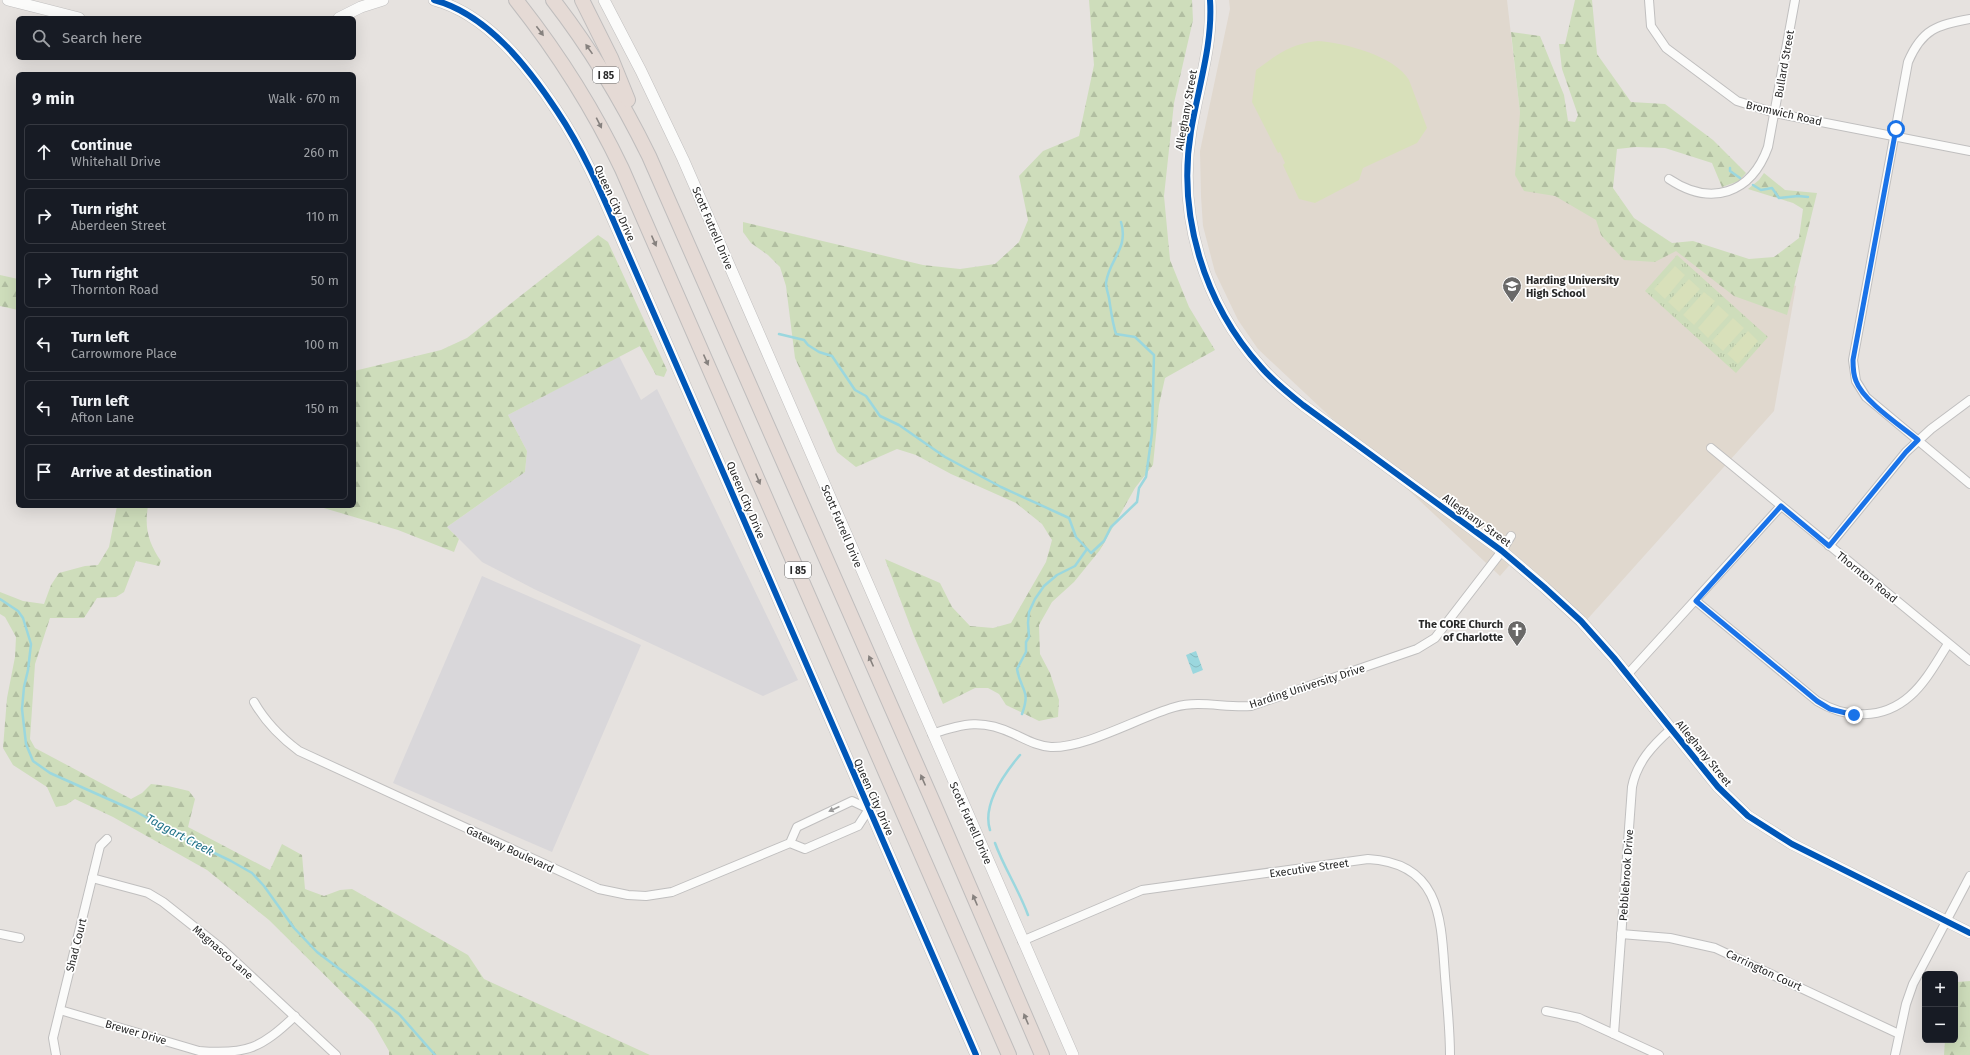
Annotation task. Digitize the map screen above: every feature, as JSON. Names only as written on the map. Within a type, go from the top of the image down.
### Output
[{"type":"highway","name":"I 85","points":[[516,0],[554,49],[578,86],[596,116],[622,169],[1008,1055]]},
{"type":"highway","name":"I 85","points":[[553,0],[606,76],[629,115],[649,156],[930,795],[1042,1055]]},
{"type":"highway","points":[[582,0],[611,58],[631,105],[649,156]]},
{"type":"street","points":[[8,0],[71,16]]},
{"type":"street","points":[[343,16],[361,7],[383,0]]},
{"type":"street","name":"Queen City Drive","points":[[434,0],[467,12],[489,29],[539,84],[572,136],[607,206],[976,1055]]},
{"type":"street","name":"Scott Futrell Drive","points":[[604,0],[641,71],[683,159],[1022,941],[1073,1055]]},
{"type":"street","name":"Alleghany Street","points":[[1210,0],[1207,48],[1188,155],[1187,186],[1189,213],[1200,262],[1213,294],[1225,318],[1244,347],[1281,387],[1502,551],[1568,608],[1628,675],[1718,787],[1748,816],[1769,831],[1792,844],[1970,933]]},
{"type":"street","name":"Bromwich Road","points":[[1648,0],[1651,26],[1660,41],[1673,54],[1737,102],[1775,113],[1970,151]]},
{"type":"street","name":"Bullard Street","points":[[1670,179],[1688,190],[1704,194],[1725,193],[1750,179],[1765,156],[1775,113],[1795,0]]},
{"type":"street","points":[[1970,19],[1936,27],[1927,32],[1916,45],[1908,62],[1853,360],[1853,370],[1856,381],[1866,397],[1970,484]]},
{"type":"street","points":[[1829,546],[1906,452],[1918,440],[1970,400]]},
{"type":"street","name":"Thornton Road","points":[[1711,448],[1970,661]]},
{"type":"street","points":[[1628,675],[1781,506]]},
{"type":"street","name":"Harding University Drive","points":[[932,734],[967,724],[988,724],[999,727],[1036,745],[1063,747],[1176,707],[1204,704],[1233,708],[1251,706],[1417,649],[1435,638],[1502,551],[1511,536]]},
{"type":"street","points":[[1696,601],[1817,701],[1830,709],[1848,714],[1874,714],[1900,704],[1919,686],[1948,644]]},
{"type":"street","name":"Gateway Boulevard","points":[[254,702],[263,718],[275,732],[299,751],[599,889],[628,896],[646,896],[672,892],[790,843]]},
{"type":"street","name":"Pebblebrook Drive","points":[[1614,1034],[1634,780],[1644,757],[1671,729]]},
{"type":"street","points":[[852,801],[869,809],[858,826],[805,849],[790,843],[797,827],[852,801]]},
{"type":"street","name":"Shad Court","points":[[56,1055],[53,1038],[100,846],[107,839]]},
{"type":"street","name":"Executive Street","points":[[1022,941],[1142,890],[1368,859],[1395,863],[1408,870],[1424,884],[1437,906],[1442,930],[1450,1055]]},
{"type":"street","points":[[1895,1055],[1899,1034],[1913,984],[1970,876]]},
{"type":"street","name":"Magnasco Lane","points":[[92,878],[148,893],[163,902],[221,948],[336,1055]]},
{"type":"street","points":[[0,934],[20,938]]},
{"type":"street","name":"Carrington Court","points":[[1621,934],[1670,938],[1715,948],[1899,1034]]},
{"type":"street","name":"Brewer Drive","points":[[60,1010],[220,1055],[236,1053],[261,1046],[274,1037],[295,1016]]},
{"type":"street","points":[[1546,1011],[1579,1018],[1659,1055]]},
{"type":"shaded area","name":"Harding University High School","points":[[1229,0],[1507,0],[1526,165],[1606,220],[1796,286],[1774,411],[1584,623],[1514,560],[1500,576],[1258,349],[1238,320],[1215,272],[1203,226],[1201,196],[1200,151],[1230,9]]},
{"type":"shaded area","points":[[619,356],[641,400],[657,389],[798,680],[763,696],[534,589],[482,562],[447,527],[525,472],[527,451],[508,415]]},
{"type":"shaded area","points":[[482,576],[641,645],[552,852],[393,783]]},
{"type":"green space","points":[[1089,0],[1192,0],[1193,20],[1174,103],[1164,196],[1170,260],[1189,307],[1215,350],[1165,378],[1159,405],[1153,465],[1135,488],[1100,550],[1074,582],[1052,602],[1039,625],[1040,654],[1050,673],[1059,700],[1058,717],[1039,721],[1006,705],[999,694],[988,688],[975,688],[943,704],[914,636],[885,559],[940,583],[952,607],[970,626],[993,628],[1011,623],[1046,562],[1052,540],[1042,524],[1016,503],[951,474],[916,455],[897,449],[856,467],[837,452],[795,358],[786,286],[780,267],[768,255],[751,243],[743,232],[743,222],[923,265],[960,269],[995,264],[1019,242],[1028,220],[1019,176],[1043,151],[1079,136],[1094,65]]},
{"type":"green space","points":[[1575,0],[1592,0],[1597,54],[1631,102],[1665,104],[1713,140],[1746,173],[1739,181],[1722,187],[1712,163],[1665,148],[1636,147],[1617,149],[1613,188],[1634,218],[1672,243],[1693,241],[1749,259],[1774,257],[1799,238],[1803,209],[1793,203],[1748,189],[1759,180],[1764,173],[1785,190],[1817,193],[1787,315],[1734,296],[1676,251],[1655,262],[1624,260],[1601,235],[1596,220],[1555,196],[1524,191],[1515,175],[1520,113],[1511,32],[1540,36],[1564,95],[1568,121],[1575,122],[1578,115],[1562,69],[1559,44],[1565,44]]},
{"type":"green space","points":[[1318,41],[1355,48],[1368,52],[1393,64],[1409,80],[1427,128],[1417,143],[1363,168],[1359,180],[1315,203],[1299,199],[1283,165],[1285,163],[1280,152],[1278,153],[1252,102],[1256,70],[1292,47],[1308,42]]},
{"type":"green space","points":[[598,235],[608,242],[667,370],[664,377],[656,375],[640,346],[508,415],[527,451],[525,472],[447,527],[459,539],[454,552],[398,530],[324,508],[356,508],[356,371],[441,350],[467,338]]},
{"type":"green space","points":[[1677,255],[1768,337],[1736,373],[1645,291]]},
{"type":"green space","points":[[1675,266],[1685,275],[1665,299],[1654,289]]},
{"type":"green space","points":[[0,275],[16,279],[16,310],[0,306]]},
{"type":"green space","points":[[1689,279],[1700,289],[1679,312],[1668,302]]},
{"type":"green space","points":[[1704,292],[1715,301],[1694,325],[1683,315]]},
{"type":"green space","points":[[1718,305],[1729,315],[1708,338],[1698,328]]},
{"type":"green space","points":[[1733,318],[1744,328],[1723,351],[1712,341]]},
{"type":"green space","points":[[1748,331],[1758,341],[1738,364],[1727,354]]},
{"type":"green space","points":[[117,508],[148,508],[148,535],[153,548],[161,561],[159,566],[136,561],[124,592],[116,597],[97,598],[84,618],[50,618],[35,664],[30,739],[35,748],[131,799],[142,793],[151,784],[189,791],[195,799],[188,827],[270,870],[282,844],[302,855],[305,889],[324,896],[340,890],[352,889],[468,955],[484,979],[650,1055],[389,1055],[389,1051],[373,1023],[269,920],[207,870],[113,817],[75,799],[66,805],[56,807],[47,787],[13,765],[3,748],[7,698],[15,657],[16,637],[5,617],[0,614],[0,592],[23,601],[44,604],[51,585],[59,573],[85,566],[98,565],[109,547]]},
{"type":"green space","points":[[1970,981],[1970,1055],[1944,1055],[1945,1043],[1958,1043],[1958,982]]},
{"type":"water","points":[[1196,651],[1203,670],[1193,674],[1186,655]]},
{"type":"waterway","points":[[1730,168],[1730,171],[1740,178]]},
{"type":"waterway","points":[[1753,185],[1761,190],[1772,188],[1779,198],[1798,196],[1808,197]]},
{"type":"waterway","points":[[779,334],[804,340],[808,345],[819,352],[832,356],[855,390],[866,396],[880,416],[899,425],[945,457],[1001,487],[1069,518],[1076,537],[1091,553],[1104,541],[1111,527],[1137,502],[1139,488],[1146,477],[1152,433],[1154,355],[1135,337],[1116,334],[1106,287],[1108,275],[1121,247],[1123,231],[1121,222]]},
{"type":"waterway","points":[[1022,714],[1026,700],[1017,669],[1026,652],[1026,642],[1029,637],[1029,612],[1035,599],[1044,586],[1057,575],[1075,566],[1087,549]]},
{"type":"waterway","name":"Taggart Creek","points":[[0,599],[18,611],[23,618],[31,644],[22,709],[26,744],[33,761],[50,773],[135,811],[177,835],[231,861],[252,873],[264,886],[294,928],[317,952],[399,1014],[435,1055]]},
{"type":"waterway","points":[[990,830],[988,820],[992,800],[1001,780],[1020,755]]},
{"type":"waterway","points":[[995,843],[1028,915]]},
{"type":"cycle path","points":[[434,0],[453,7],[472,17],[504,44],[546,94],[577,144],[603,198],[683,380],[976,1055]]},
{"type":"cycle path","points":[[1210,0],[1207,49],[1191,131],[1188,163],[1188,194],[1192,226],[1199,257],[1210,287],[1224,315],[1241,342],[1261,367],[1303,405],[1502,551],[1581,621],[1614,658],[1718,787],[1748,816],[1792,844],[1970,933]]},
{"type":"place","name":"Harding University High School","points":[[1512,303]]},
{"type":"place","name":"The CORE Church of Charlotte","points":[[1517,647]]},
{"type":"route","points":[[1854,715],[1830,709],[1817,701],[1696,601],[1781,506],[1829,546],[1906,452],[1918,440],[1860,391],[1853,370],[1853,360],[1896,129]]}]
